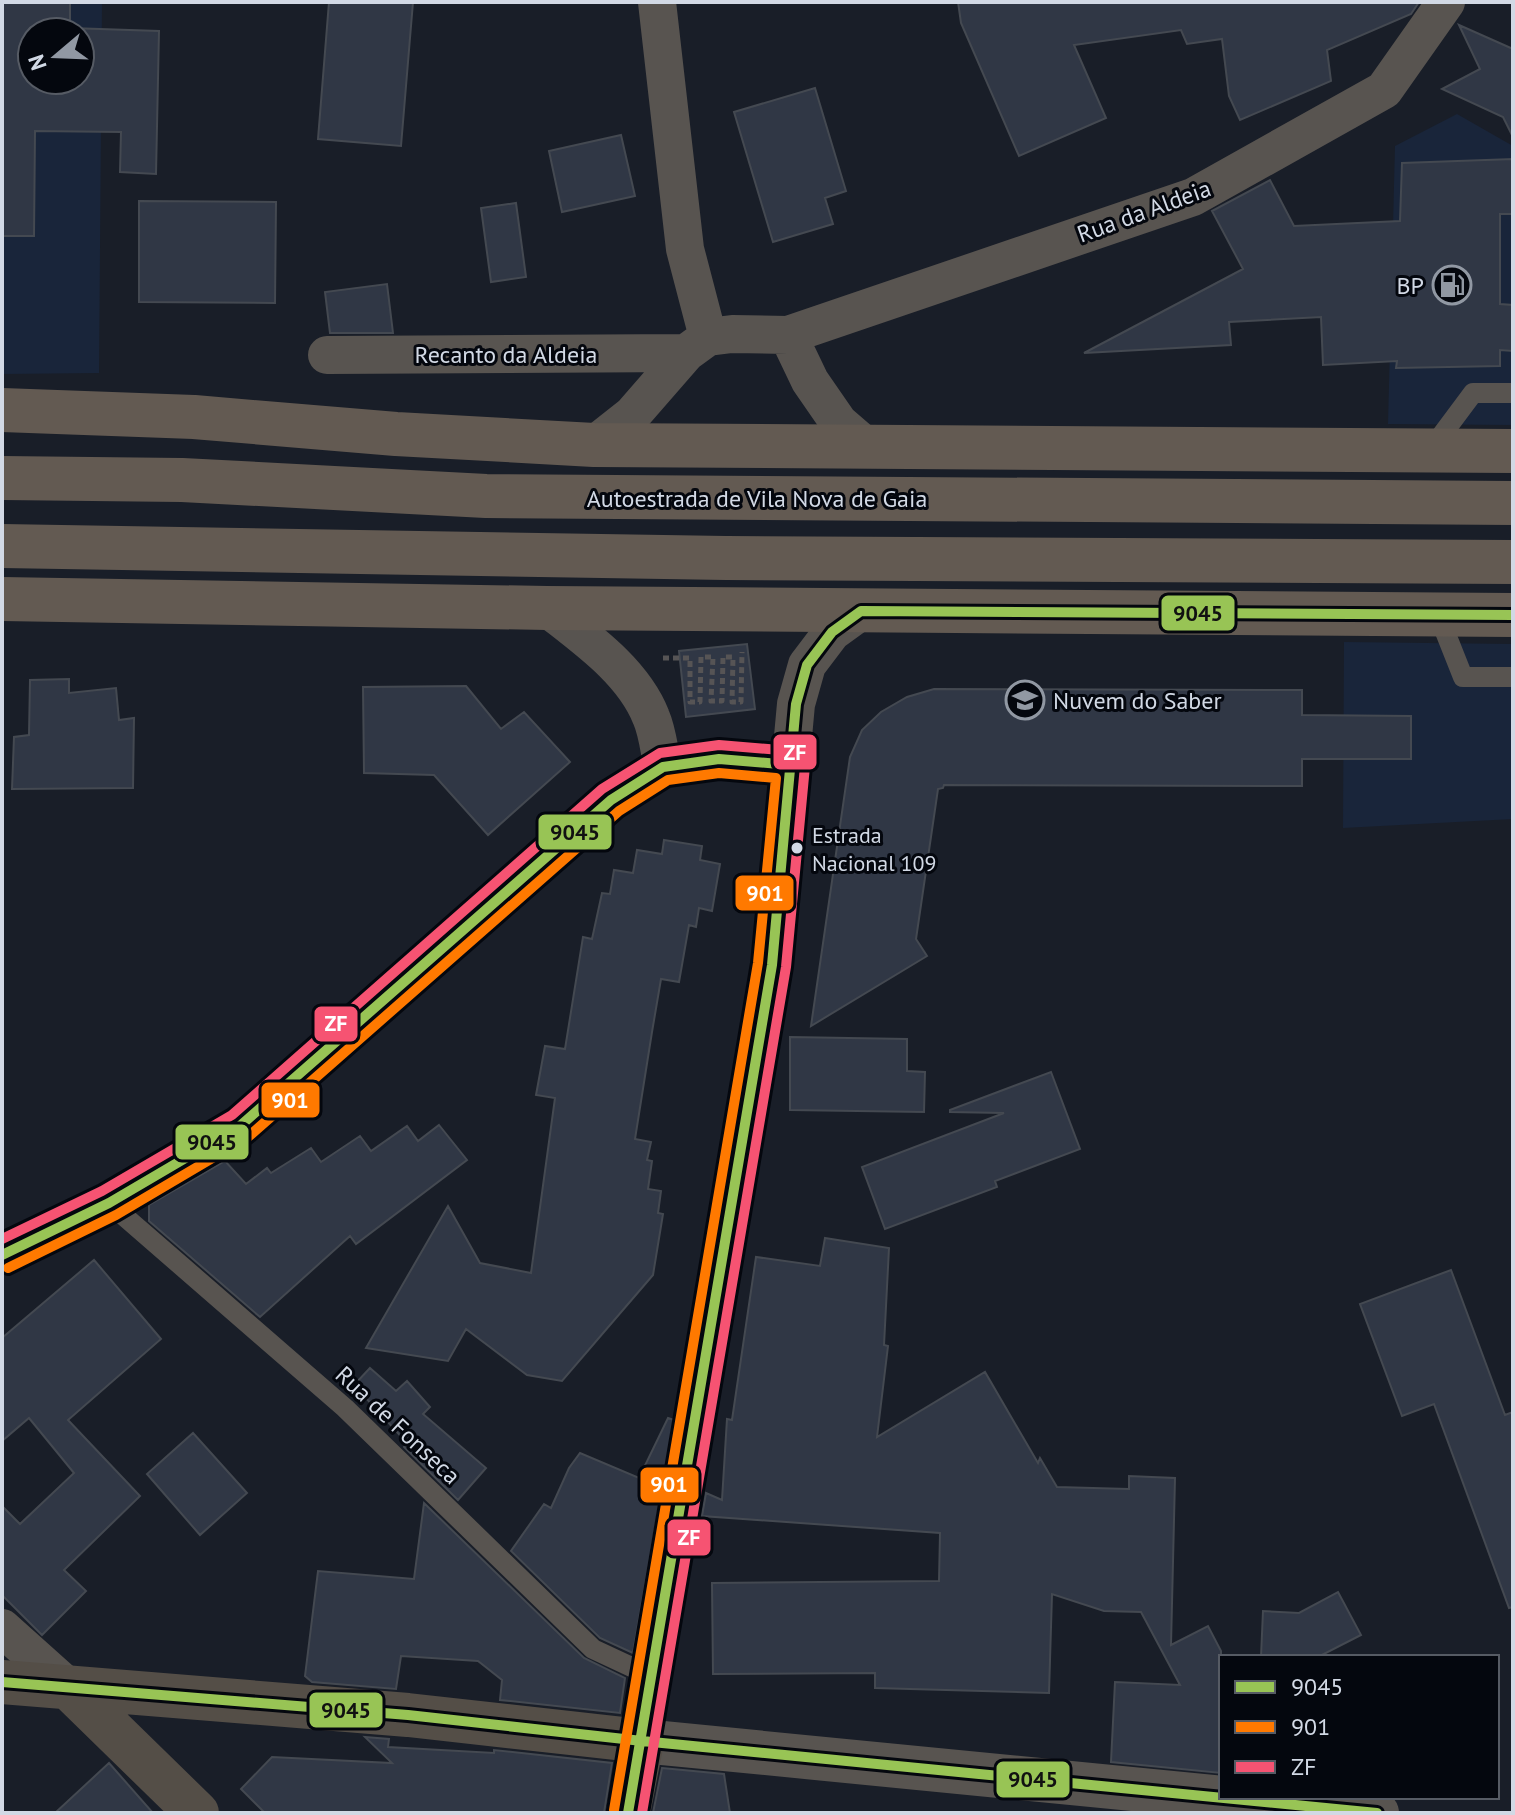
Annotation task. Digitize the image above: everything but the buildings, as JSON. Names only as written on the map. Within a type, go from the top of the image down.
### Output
[{"type":"highway","points":[[2,410],[194,417],[396,434],[594,445],[1513,451]]},
{"type":"highway","name":"Autoestrada de Vila Nova de Gaia","points":[[2,478],[182,480],[486,496],[1513,503]]},
{"type":"highway","points":[[2,546],[726,558],[1513,562]]},
{"type":"highway","points":[[2,599],[547,608],[1513,615]]},
{"type":"main road","points":[[2,1682],[408,1715],[642,1741],[628,1813]]},
{"type":"main road","points":[[69,1688],[197,1813]]},
{"type":"street","points":[[594,445],[632,415],[697,345],[657,2]]},
{"type":"street","name":"Rua da Aldeia","points":[[697,345],[732,334],[788,335],[1193,197],[1384,90],[1446,2]]},
{"type":"street","points":[[788,335],[810,381],[839,423],[868,448]]},
{"type":"street","name":"Recanto da Aldeia","points":[[327,355],[697,345]]},
{"type":"street","points":[[547,608],[595,646],[627,679],[651,717],[663,767]]},
{"type":"street","points":[[861,611],[832,632],[807,665],[796,704],[772,965],[642,1741],[1219,1798]]},
{"type":"street","points":[[2,1255],[109,1203],[240,1126],[611,800],[663,767],[719,759],[791,765]]},
{"type":"street","points":[[2,1628],[69,1688]]},
{"type":"street","points":[[1234,1799],[1377,1813]]},
{"type":"lane","points":[[1430,451],[1473,393],[1513,393]]},
{"type":"lane","points":[[1438,614],[1463,677],[1513,677]]},
{"type":"lane","name":"Rua de Fonseca","points":[[109,1203],[345,1408],[593,1649],[653,1677]]},
{"type":"path","points":[[659,647],[659,658],[690,658],[690,702],[700,702],[701,657],[713,657],[711,701],[722,701],[723,657],[733,657],[732,702],[741,702],[742,644]]},
{"type":"shaded area","points":[[2,2],[102,2],[99,373],[2,374]]},
{"type":"shaded area","name":"BP","points":[[1457,114],[1513,146],[1513,425],[1388,424],[1395,146]]},
{"type":"shaded area","points":[[1344,642],[1513,644],[1513,819],[1343,828]]},
{"type":"transit line","name":"9045","points":[[628,1813],[772,965],[796,704],[807,665],[832,632],[861,611],[1513,615]]},
{"type":"transit line","name":"ZF","points":[[2,1239],[102,1191],[232,1115],[602,789],[660,753],[719,745],[792,751],[801,755],[805,766],[786,967],[642,1813]]},
{"type":"transit line","name":"9045","points":[[2,1255],[109,1203],[240,1126],[611,800],[663,767],[719,759],[791,765]]},
{"type":"transit line","name":"901","points":[[8,1268],[116,1215],[248,1137],[619,811],[668,780],[719,773],[776,778],[758,963],[614,1810]]},
{"type":"transit line","name":"9045","points":[[2,1682],[408,1715],[1219,1798]]},
{"type":"transit line","name":"9045","points":[[1234,1799],[1377,1813]]},
{"type":"place","name":"BP","points":[[1452,285]]},
{"type":"place","name":"Nuvem do Saber","points":[[1025,700]]},
{"type":"place","name":"Estrada Nacional 109","points":[[797,848]]}]
